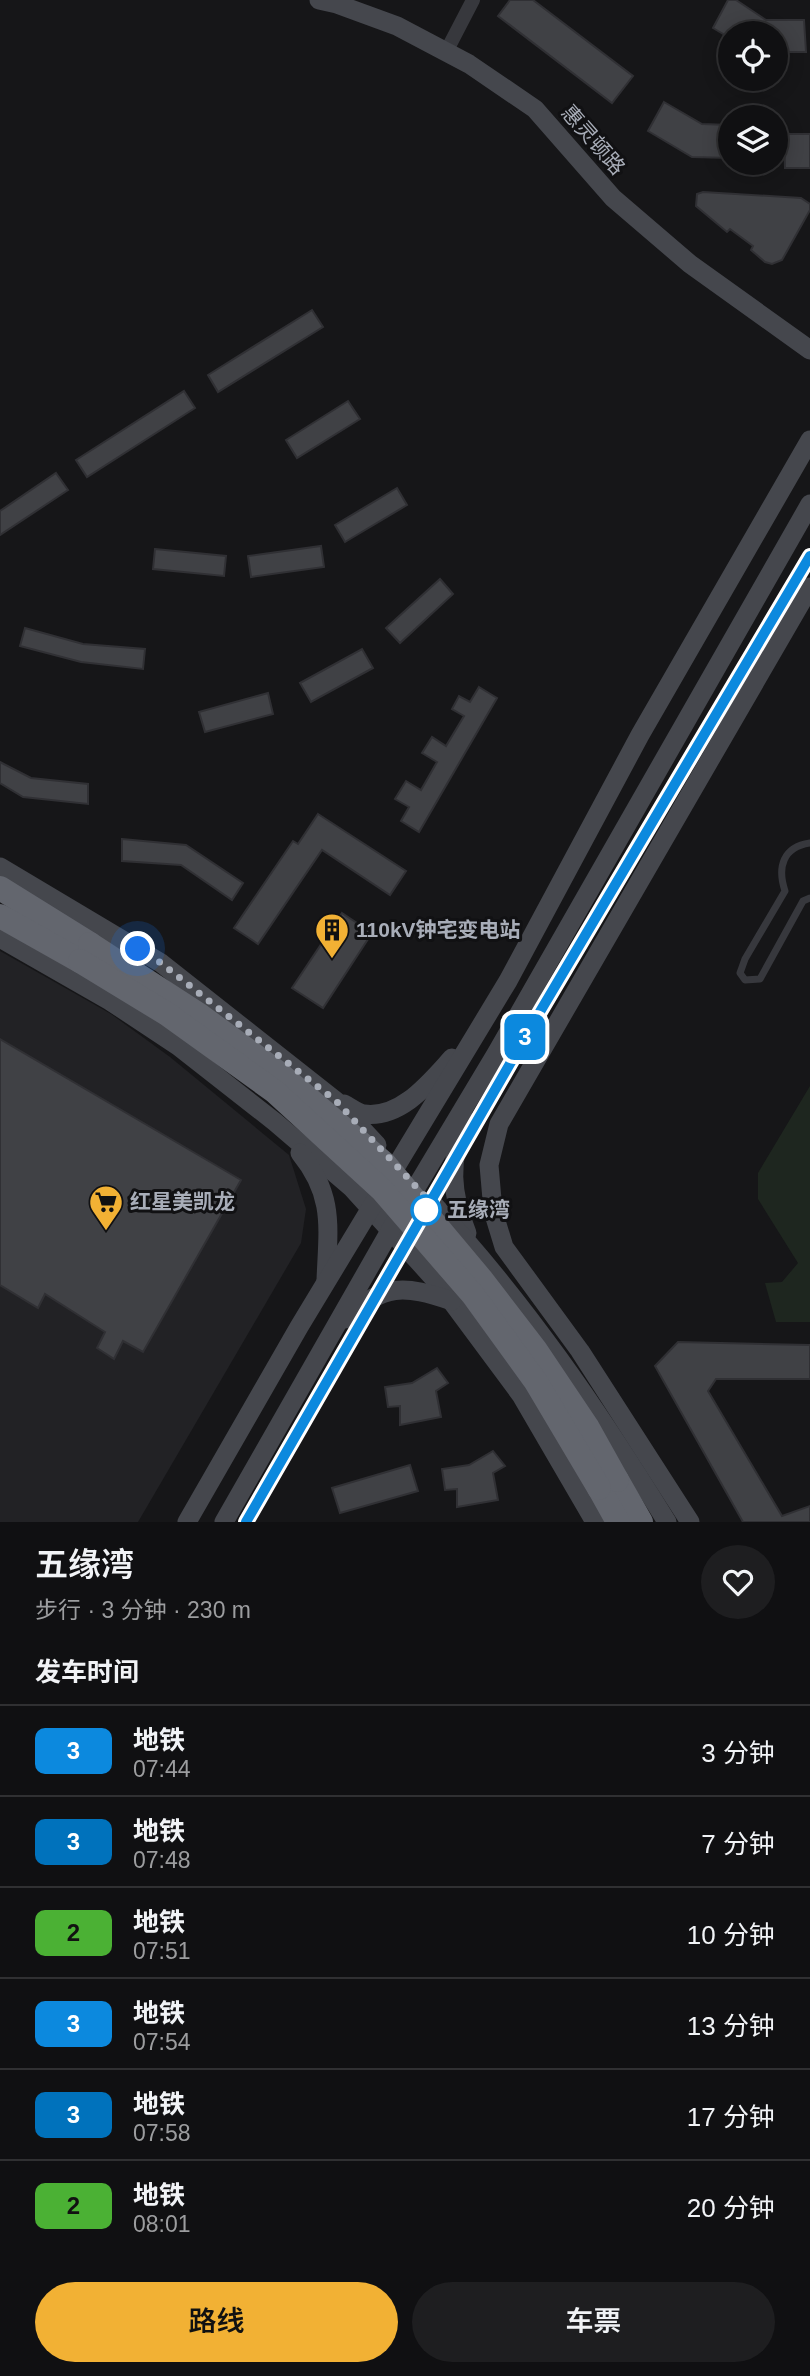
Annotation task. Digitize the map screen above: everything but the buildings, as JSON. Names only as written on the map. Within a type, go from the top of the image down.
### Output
[{"type":"highway","points":[[0,888],[274,1091],[382,1190],[473,1295],[623,1508]]},
{"type":"highway","points":[[0,916],[85,952]]},
{"type":"main road","name":"惠灵顿路","points":[[319,0],[397,26],[469,64],[535,109],[613,198],[690,264],[810,350]]},
{"type":"main road","points":[[187,1522],[396,1165],[478,1033],[640,735],[810,440]]},
{"type":"main road","points":[[224,1522],[810,505]]},
{"type":"main road","points":[[690,1522],[580,1351],[504,1247],[493,1211],[489,1165],[499,1124],[505,1112],[810,587]]},
{"type":"main road","points":[[0,867],[161,963],[336,1101],[473,1247],[529,1317],[618,1442],[667,1522]]},
{"type":"main road","points":[[2,941],[110,1001],[178,1046],[275,1122],[352,1188],[438,1283],[522,1395],[595,1522]]},
{"type":"main road","points":[[336,1101],[364,1114],[394,1110],[416,1096],[478,1033]]},
{"type":"main road","points":[[473,1247],[457,1209],[452,1168],[461,1132],[496,1054]]},
{"type":"main road","points":[[275,1122],[309,1164],[324,1193],[328,1225],[326,1284]]},
{"type":"main road","points":[[334,1329],[362,1303],[393,1289],[418,1290],[452,1301]]},
{"type":"street","points":[[446,52],[474,0]]},
{"type":"lane","points":[[810,843],[802,844],[787,854],[780,873],[785,891],[745,959],[740,973],[745,980],[760,979],[803,901],[810,898]]},
{"type":"shaded area","points":[[0,951],[111,1014],[170,1057],[289,1155],[306,1209],[301,1243],[138,1522],[0,1522]]},
{"type":"shaded area","points":[[810,1086],[810,1322],[776,1322],[765,1283],[782,1282],[798,1263],[758,1199],[758,1173]]},
{"type":"metro line","name":"3","points":[[246,1522],[541,1010],[810,556]]},
{"type":"place","name":"110kV钟宅变电站","points":[[332,960]]},
{"type":"place","name":"五缘湾","points":[[426,1210]]},
{"type":"place","name":"红星美凯龙","points":[[106,1232]]},
{"type":"route","points":[[138,949],[161,963],[336,1101],[435,1207],[426,1210]]}]
